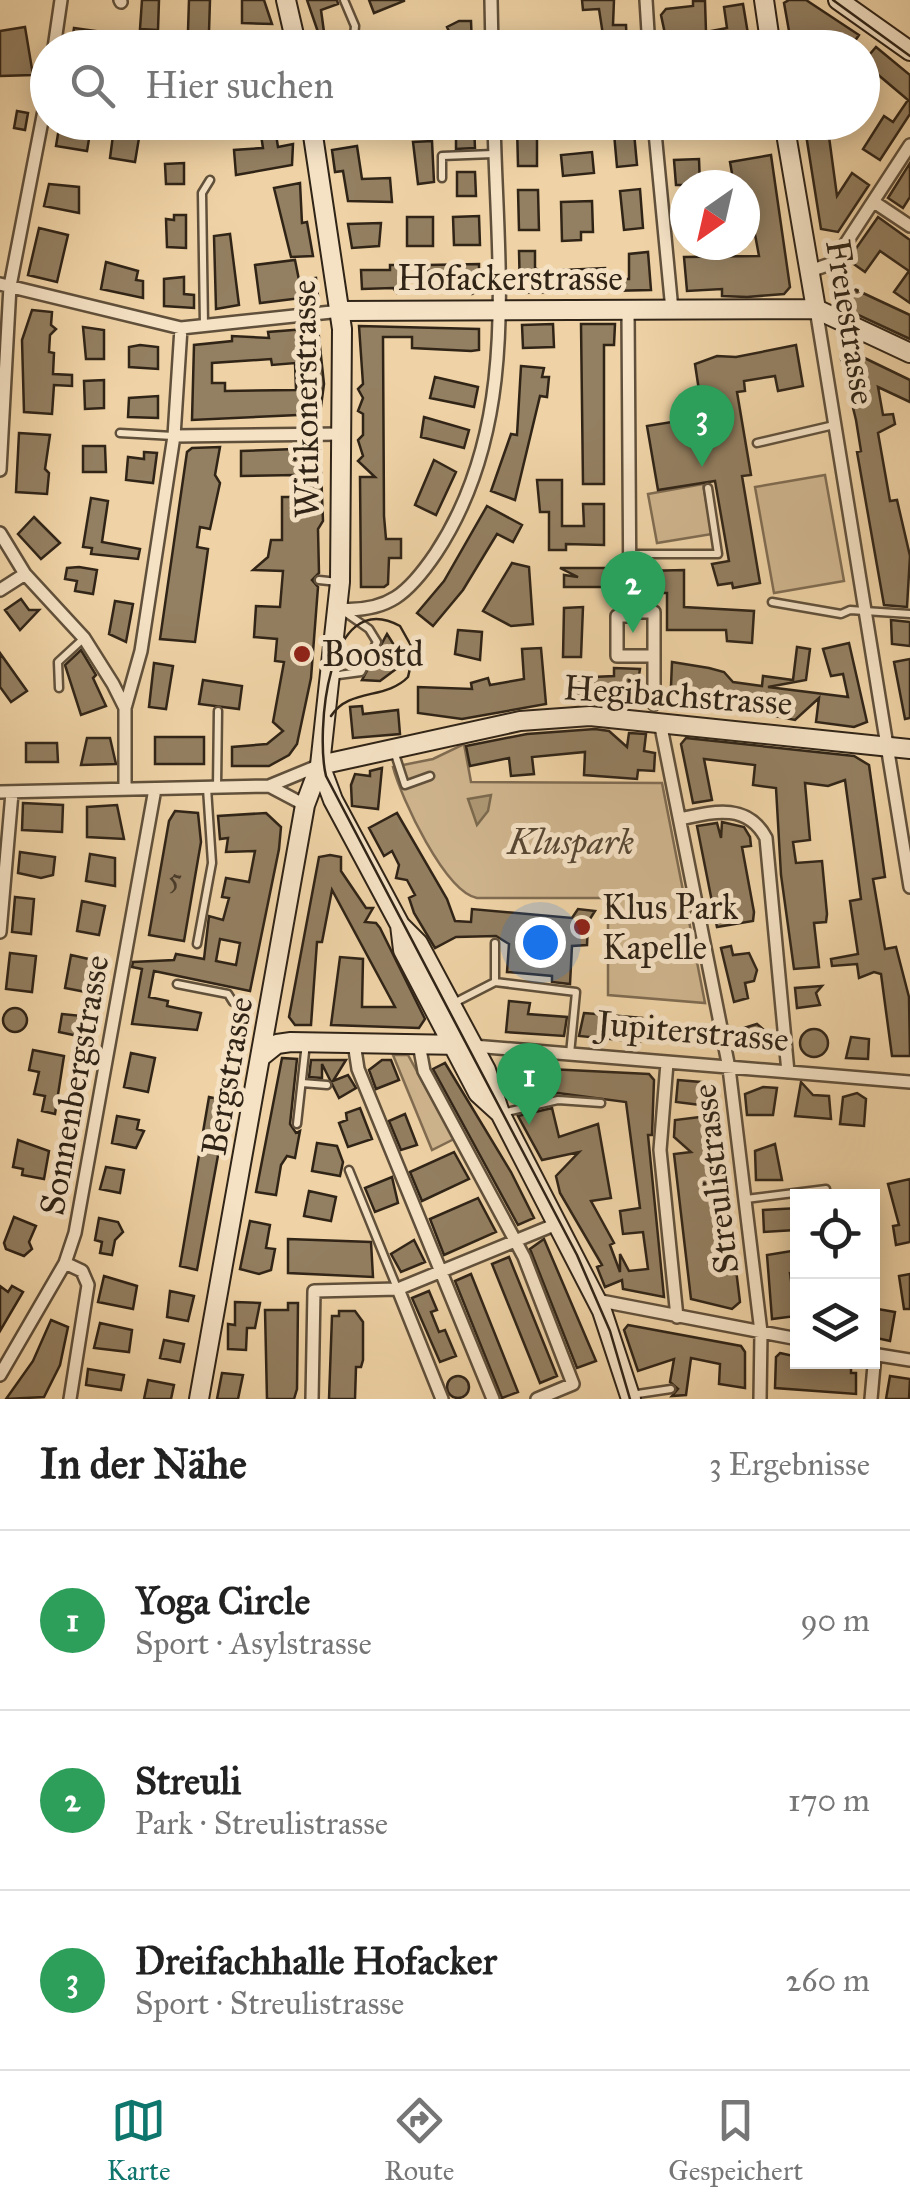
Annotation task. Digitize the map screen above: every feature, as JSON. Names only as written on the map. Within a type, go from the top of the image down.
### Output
[{"type":"main road","points":[[286,0],[292,30]]},
{"type":"main road","points":[[764,0],[768,30]]},
{"type":"main road","points":[[838,0],[880,30]]},
{"type":"main road","points":[[880,30],[910,52]]},
{"type":"main road","name":"Witikonerstrasse","points":[[314,140],[341,311],[340,582],[320,765]]},
{"type":"main road","name":"Freiestrasse","points":[[787,140],[816,309]]},
{"type":"main road","name":"Hofackerstrasse","points":[[341,311],[816,309],[910,353]]},
{"type":"main road","name":"Hegibachstrasse","points":[[320,765],[544,718],[657,712],[910,748]]},
{"type":"main road","points":[[320,765],[332,800],[400,925],[418,943],[494,1086],[500,1114],[609,1328],[627,1398]]},
{"type":"main road","name":"Bergstrasse","points":[[200,1399],[306,804],[320,765]]},
{"type":"main road","points":[[400,925],[403,950],[452,1044],[478,1093],[500,1114]]},
{"type":"main road","points":[[270,1014],[298,1042]]},
{"type":"main road","name":"Jupiterstrasse","points":[[262,1056],[277,1044],[298,1042],[473,1046]]},
{"type":"street","points":[[57,30],[61,0]]},
{"type":"street","points":[[491,0],[492,30]]},
{"type":"street","points":[[646,0],[648,30]]},
{"type":"street","points":[[0,470],[5,285],[37,140]]},
{"type":"street","points":[[338,608],[366,610],[397,600],[440,548],[476,472],[496,400],[499,310],[494,140]]},
{"type":"street","points":[[656,140],[672,310]]},
{"type":"street","points":[[810,271],[833,263],[910,145]]},
{"type":"street","points":[[874,202],[910,226]]},
{"type":"street","points":[[5,285],[181,328],[341,311]]},
{"type":"street","name":"Freiestrasse","points":[[816,309],[910,887]]},
{"type":"street","points":[[628,310],[630,616],[617,616],[617,656],[654,656]]},
{"type":"street","points":[[124,789],[125,708],[141,652],[174,436],[181,328]]},
{"type":"street","points":[[174,436],[342,434]]},
{"type":"street","points":[[0,533],[25,574],[104,664],[125,708]]},
{"type":"street","points":[[0,590],[25,574]]},
{"type":"street","name":"Streulistrasse","points":[[630,612],[654,612],[657,712],[729,1068],[761,1332],[760,1399]]},
{"type":"street","name":"Hegibachstrasse","points":[[6,792],[269,786],[320,765]]},
{"type":"street","name":"Hegibachstrasse","points":[[269,786],[306,804]]},
{"type":"street","name":"Sonnenbergstrasse","points":[[0,1374],[65,1262],[76,1233],[155,789]]},
{"type":"street","points":[[0,932],[6,792]]},
{"type":"street","points":[[680,819],[727,810],[752,821],[763,832],[788,1072]]},
{"type":"street","points":[[354,1043],[358,1070],[493,1399]]},
{"type":"street","points":[[420,1044],[424,1071],[515,1243],[573,1384],[536,1399]]},
{"type":"street","name":"Jupiterstrasse","points":[[473,1046],[910,1082]]},
{"type":"street","points":[[667,1062],[660,1150],[677,1316]]},
{"type":"street","points":[[312,1399],[314,1291],[398,1289],[558,1223]]},
{"type":"street","points":[[65,1262],[82,1271],[88,1285],[70,1399]]},
{"type":"street","points":[[398,1289],[442,1399]]},
{"type":"street","points":[[595,1300],[790,1337]]},
{"type":"street","points":[[880,1355],[910,1360]]},
{"type":"street","points":[[872,1399],[873,1369]]},
{"type":"lane","points":[[344,0],[355,30]]},
{"type":"lane","points":[[442,178],[442,156],[494,154]]},
{"type":"lane","points":[[204,326],[202,193],[210,180]]},
{"type":"lane","points":[[757,442],[834,425]]},
{"type":"lane","points":[[120,434],[174,436]]},
{"type":"lane","points":[[629,554],[718,554],[708,488]]},
{"type":"lane","points":[[319,580],[340,582]]},
{"type":"lane","points":[[772,602],[842,614],[864,610],[910,614]]},
{"type":"lane","points":[[330,676],[362,672],[377,642],[369,629],[338,608]]},
{"type":"lane","points":[[59,688],[58,662],[84,638]]},
{"type":"lane","points":[[197,944],[212,864],[218,711]]},
{"type":"lane","points":[[394,750],[405,785],[430,776]]},
{"type":"lane","points":[[495,982],[496,943]]},
{"type":"lane","points":[[451,1005],[495,982],[576,992],[570,1054]]},
{"type":"lane","points":[[177,984],[228,994],[233,1002]]},
{"type":"lane","points":[[297,1124],[302,1083],[298,1042]]},
{"type":"lane","points":[[302,1083],[327,1085]]},
{"type":"lane","points":[[500,1114],[558,1100],[601,1104]]},
{"type":"lane","points":[[349,1170],[398,1289]]},
{"type":"lane","points":[[745,1199],[790,1193]]},
{"type":"lane","points":[[627,1398],[671,1389]]},
{"type":"green space","points":[[825,475],[844,581],[774,593],[755,487]]},
{"type":"green space","points":[[703,484],[712,534],[657,543],[648,494]]},
{"type":"green space","name":"Kluspark","points":[[464,744],[471,782],[662,783],[705,1003],[608,995],[608,898],[477,898],[452,879],[426,842],[393,767],[433,759]]},
{"type":"green space","points":[[393,1055],[408,1055],[454,1139],[432,1150]]},
{"type":"shaded area","points":[[491,795],[488,811],[477,825],[468,799]]},
{"type":"building","points":[[142,0],[159,0],[158,30],[140,29]]},
{"type":"building","points":[[189,0],[210,0],[209,30],[188,30]]},
{"type":"building","points":[[242,0],[264,0],[272,24],[242,23]]},
{"type":"building","points":[[307,0],[337,0],[338,4],[321,10],[324,30],[317,30]]},
{"type":"building","points":[[369,0],[404,0],[404,1],[374,13]]},
{"type":"building","points":[[582,0],[614,0],[613,25],[626,25],[626,30],[602,30],[599,9],[583,10]]},
{"type":"building","points":[[806,0],[851,30],[789,30],[784,3]]},
{"type":"building","points":[[693,1],[705,1],[706,30],[664,30],[661,15],[666,9],[693,6]]},
{"type":"building","points":[[743,4],[747,30],[716,30],[727,28],[724,7]]},
{"type":"building","points":[[459,21],[471,21],[471,30],[447,27]]},
{"type":"building","points":[[25,27],[30,75],[0,76],[0,31]]},
{"type":"building","points":[[880,50],[910,75],[910,114],[880,160],[863,149],[869,140],[880,140],[884,116],[893,122],[908,100],[880,76]]},
{"type":"building","points":[[17,111],[28,113],[25,130],[14,128]]},
{"type":"building","points":[[57,140],[89,140],[87,151],[56,146]]},
{"type":"building","points":[[112,140],[139,140],[135,162],[110,158]]},
{"type":"building","points":[[262,140],[277,140],[278,147],[293,144],[292,165],[236,175],[234,150],[263,148]]},
{"type":"building","points":[[456,140],[475,140],[475,148],[456,149]]},
{"type":"building","points":[[517,140],[537,140],[537,166],[518,166]]},
{"type":"building","points":[[615,140],[635,140],[637,165],[617,167]]},
{"type":"building","points":[[807,140],[829,140],[837,196],[852,173],[869,185],[838,232],[821,229]]},
{"type":"building","points":[[432,141],[434,182],[418,184],[413,142]]},
{"type":"building","points":[[357,146],[362,179],[390,178],[392,202],[348,201],[343,171],[335,172],[332,150]]},
{"type":"building","points":[[592,152],[594,173],[563,176],[561,155]]},
{"type":"building","points":[[771,155],[790,287],[784,294],[747,297],[722,296],[722,289],[687,291],[684,260],[760,260],[760,170],[731,170],[730,162]]},
{"type":"building","points":[[699,159],[699,170],[675,170],[674,160]]},
{"type":"building","points":[[184,163],[184,184],[166,184],[165,164]]},
{"type":"building","points":[[910,163],[910,197],[903,208],[888,198]]},
{"type":"building","points":[[457,172],[475,172],[476,196],[457,196]]},
{"type":"building","points":[[300,183],[302,223],[307,222],[313,256],[291,257],[274,188]]},
{"type":"building","points":[[49,184],[79,187],[79,213],[44,206]]},
{"type":"building","points":[[640,189],[643,228],[624,230],[620,191]]},
{"type":"building","points":[[518,190],[538,190],[539,230],[519,230]]},
{"type":"building","points":[[592,201],[593,232],[581,232],[581,240],[562,241],[561,202]]},
{"type":"building","points":[[174,215],[186,215],[186,248],[167,247],[166,219],[174,220]]},
{"type":"building","points":[[479,216],[480,245],[454,245],[453,217]]},
{"type":"building","points":[[407,217],[433,217],[433,246],[407,246]]},
{"type":"building","points":[[878,217],[910,240],[910,303],[894,292],[909,271],[880,251],[865,272],[848,260]]},
{"type":"building","points":[[381,223],[379,246],[352,248],[348,224]]},
{"type":"building","points":[[39,228],[68,235],[57,282],[28,275]]},
{"type":"building","points":[[230,234],[239,305],[216,309],[214,236]]},
{"type":"building","points":[[519,251],[535,251],[535,268],[541,271],[605,268],[605,279],[629,279],[629,254],[648,252],[651,290],[520,293]]},
{"type":"building","points":[[295,260],[299,280],[316,278],[318,296],[260,303],[255,265]]},
{"type":"building","points":[[106,262],[138,271],[136,280],[143,281],[143,298],[101,289]]},
{"type":"building","points":[[479,264],[479,290],[472,294],[468,290],[428,290],[428,265]]},
{"type":"building","points":[[390,265],[405,265],[406,288],[397,293],[393,288],[362,289],[361,270],[390,270]]},
{"type":"building","points":[[184,277],[184,294],[194,295],[194,308],[164,306],[164,279]]},
{"type":"building","points":[[850,287],[910,315],[910,339],[841,307]]},
{"type":"building","points":[[32,310],[52,312],[51,325],[56,329],[50,335],[53,374],[72,375],[72,386],[54,385],[52,414],[24,412],[22,340]]},
{"type":"building","points":[[553,324],[554,347],[523,348],[522,325]]},
{"type":"building","points":[[581,324],[615,324],[614,345],[604,345],[604,484],[583,484]]},
{"type":"building","points":[[359,326],[479,329],[479,350],[471,351],[412,348],[412,337],[383,337],[386,539],[401,539],[401,558],[389,558],[388,584],[384,587],[361,587],[360,477],[375,477],[358,461],[363,456],[358,440],[363,435],[363,414],[358,411],[363,398],[358,389],[363,384]]},
{"type":"building","points":[[83,327],[104,330],[104,359],[86,359]]},
{"type":"building","points":[[318,328],[324,384],[320,414],[192,420],[194,345],[232,341],[232,336],[269,338],[268,332]],"holes":[[[271,359],[272,365],[295,363],[296,390],[225,391],[225,383],[212,383],[212,363]]]},
{"type":"building","points":[[796,345],[803,386],[778,391],[775,376],[744,381],[745,391],[737,392],[751,475],[742,476],[760,583],[733,588],[732,583],[718,585],[712,564],[729,561],[715,481],[658,490],[647,426],[703,417],[695,364],[717,356],[736,357]]},
{"type":"building","points":[[129,347],[158,347],[158,369],[129,367]]},
{"type":"building","points":[[850,351],[910,380],[910,402],[878,387],[883,415],[893,414],[895,424],[878,433],[890,501],[897,500],[910,556],[907,607],[884,605],[857,452],[861,451],[856,420],[841,359]]},
{"type":"building","points":[[521,366],[544,368],[542,377],[549,377],[547,397],[540,396],[515,500],[491,491],[511,434],[517,435]]},
{"type":"building","points":[[435,377],[478,387],[474,407],[430,398]]},
{"type":"building","points":[[104,380],[104,408],[85,409],[84,381]]},
{"type":"building","points":[[158,396],[158,418],[128,417],[129,398]]},
{"type":"building","points":[[424,417],[469,430],[464,448],[421,437]]},
{"type":"building","points":[[19,433],[50,435],[45,469],[49,473],[47,494],[16,492]]},
{"type":"building","points":[[295,445],[320,445],[323,521],[318,529],[319,573],[312,580],[318,587],[311,678],[297,744],[289,755],[269,766],[232,766],[232,747],[267,744],[283,731],[273,722],[284,662],[275,661],[277,639],[254,637],[256,606],[280,607],[283,571],[253,570],[268,557],[271,540],[282,540],[282,497],[295,497],[295,475],[241,476],[241,451],[295,449]]},
{"type":"building","points":[[83,446],[105,446],[106,472],[83,472]]},
{"type":"building","points":[[220,447],[215,475],[220,483],[210,529],[200,527],[197,547],[208,549],[195,642],[160,639],[187,452],[192,448]]},
{"type":"building","points":[[144,452],[157,453],[153,483],[126,480],[128,457],[144,459]]},
{"type":"building","points":[[434,460],[456,472],[436,515],[415,505]]},
{"type":"building","points":[[537,480],[562,480],[562,526],[584,526],[583,504],[604,504],[604,545],[566,544],[566,550],[549,550],[549,512],[540,512]]},
{"type":"building","points":[[91,498],[108,501],[102,542],[140,549],[138,559],[91,554],[92,548],[83,547]]},
{"type":"building","points":[[487,506],[522,525],[513,542],[497,534],[463,590],[433,626],[417,613],[444,581]]},
{"type":"building","points":[[34,517],[60,543],[41,559],[18,534]]},
{"type":"building","points":[[512,563],[529,567],[533,624],[511,626],[483,611]]},
{"type":"building","points":[[67,568],[97,570],[93,594],[75,591],[77,581],[65,579]]},
{"type":"building","points":[[560,568],[613,568],[613,587],[564,587],[564,575],[578,577]]},
{"type":"building","points":[[684,570],[684,607],[754,611],[752,643],[727,641],[726,630],[667,630],[667,593],[644,593],[644,571]]},
{"type":"building","points":[[21,599],[29,610],[39,610],[20,630],[5,610]]},
{"type":"building","points":[[115,601],[133,604],[126,642],[109,634]]},
{"type":"building","points":[[583,607],[581,657],[563,657],[564,608]]},
{"type":"building","points":[[891,620],[910,622],[910,646],[892,644]]},
{"type":"building","points":[[458,630],[482,632],[480,660],[455,654]]},
{"type":"building","points":[[387,634],[399,653],[396,669],[380,681],[362,680]]},
{"type":"building","points":[[849,643],[867,722],[854,727],[816,722],[819,698],[795,720],[710,703],[699,699],[699,693],[671,686],[672,662],[724,672],[733,682],[762,686],[763,676],[793,680],[797,647],[810,649],[806,680],[768,687],[848,697],[843,674],[831,676],[823,649]]},
{"type":"building","points":[[541,648],[546,704],[462,719],[418,713],[418,687],[472,689],[471,683],[488,678],[490,685],[524,679],[522,649]]},
{"type":"building","points":[[81,650],[96,675],[93,678],[106,706],[81,715],[65,665]]},
{"type":"building","points":[[0,653],[27,691],[11,702],[0,687]]},
{"type":"building","points":[[910,659],[910,718],[905,719],[894,662]]},
{"type":"building","points":[[154,663],[173,666],[166,709],[149,707]]},
{"type":"building","points":[[614,668],[640,669],[635,699],[571,699],[571,678],[614,676]]},
{"type":"building","points":[[203,680],[242,686],[239,709],[199,704]]},
{"type":"building","points":[[362,706],[363,714],[398,710],[400,734],[353,738],[350,707]]},
{"type":"building","points":[[609,731],[627,747],[629,733],[646,734],[644,751],[655,753],[654,771],[638,770],[637,779],[584,775],[585,752],[532,757],[534,774],[511,776],[509,758],[470,766],[466,746],[527,734]]},
{"type":"building","points":[[155,737],[204,737],[204,764],[155,764]]},
{"type":"building","points":[[87,738],[110,738],[116,764],[81,765]]},
{"type":"building","points":[[686,738],[854,756],[869,765],[885,877],[873,879],[885,949],[896,947],[909,997],[910,1056],[892,1056],[881,974],[874,972],[859,978],[857,964],[832,966],[831,959],[858,954],[850,901],[861,899],[845,780],[828,786],[805,783],[810,840],[793,842],[796,863],[822,861],[827,914],[826,922],[814,923],[819,967],[794,969],[781,875],[776,788],[753,785],[755,765],[704,759],[712,800],[693,803],[681,744]]},
{"type":"building","points":[[26,743],[57,743],[58,762],[26,762]]},
{"type":"building","points":[[382,768],[378,809],[352,806],[355,774],[370,776],[370,771]]},
{"type":"building","points":[[23,803],[63,805],[62,832],[22,830]]},
{"type":"building","points":[[117,805],[124,839],[87,837],[87,807]]},
{"type":"building","points":[[175,811],[198,813],[201,842],[184,941],[149,935],[169,821]]},
{"type":"building","points":[[266,813],[281,827],[250,991],[154,971],[149,997],[168,1001],[167,1006],[201,1013],[197,1030],[132,1024],[142,969],[132,967],[133,962],[174,960],[176,954],[204,959],[209,916],[223,920],[229,898],[222,897],[226,878],[249,882],[255,851],[226,852],[228,838],[220,839],[218,816]],"holes":[[[220,939],[240,943],[236,965],[216,961]]]},
{"type":"building","points":[[397,813],[447,899],[455,921],[471,922],[472,909],[572,918],[578,909],[595,911],[588,922],[587,945],[572,946],[570,984],[552,982],[552,976],[507,972],[509,944],[496,936],[456,937],[435,948],[414,913],[409,898],[415,895],[407,880],[396,878],[399,865],[392,851],[384,856],[369,828]]},
{"type":"building","points":[[722,822],[744,827],[750,837],[751,846],[742,847],[754,912],[753,921],[717,927],[697,826],[717,823],[721,838]]},
{"type":"building","points":[[20,852],[55,857],[53,875],[41,878],[18,873]]},
{"type":"building","points":[[90,854],[115,858],[115,886],[86,881]]},
{"type":"building","points":[[319,857],[341,857],[341,871],[366,908],[373,908],[365,922],[376,923],[380,928],[425,1019],[419,1028],[331,1025],[340,957],[363,959],[362,1007],[395,1007],[332,890],[322,942],[317,942],[311,1025],[295,1025],[289,1017]]},
{"type":"building","points":[[15,897],[34,899],[31,934],[12,932]]},
{"type":"building","points":[[82,901],[105,906],[99,935],[77,931]]},
{"type":"building","points":[[731,946],[733,955],[749,953],[757,970],[754,981],[745,983],[748,998],[734,1002],[721,948]]},
{"type":"building","points":[[10,953],[36,956],[32,992],[6,989]]},
{"type":"building","points":[[71,955],[102,962],[96,994],[65,988]]},
{"type":"building","points":[[822,986],[816,993],[820,1005],[797,1008],[795,988]]},
{"type":"building","points":[[509,1001],[530,1003],[528,1014],[567,1017],[564,1036],[506,1032]]},
{"type":"building","points":[[15,1008],[24,1011],[24,1029],[15,1032],[6,1029],[3,1020],[6,1011]]},
{"type":"building","points":[[584,1013],[642,1018],[640,1042],[579,1036]]},
{"type":"building","points":[[62,1014],[82,1016],[78,1036],[59,1032]]},
{"type":"building","points":[[757,1024],[764,1030],[765,1050],[741,1050],[737,1030]]},
{"type":"building","points":[[814,1029],[824,1033],[828,1043],[824,1053],[814,1057],[804,1053],[800,1043],[804,1033]]},
{"type":"building","points":[[851,1037],[869,1039],[868,1059],[846,1058]]},
{"type":"building","points":[[33,1050],[64,1056],[55,1114],[42,1111],[45,1096],[34,1094],[39,1072],[29,1070]]},
{"type":"building","points":[[131,1053],[155,1058],[148,1092],[124,1087]]},
{"type":"building","points":[[282,1058],[297,1059],[290,1124],[296,1133],[300,1131],[295,1158],[287,1156],[281,1165],[276,1195],[256,1192]]},
{"type":"building","points":[[311,1060],[346,1060],[333,1081],[348,1075],[356,1088],[339,1098],[322,1064],[322,1078],[309,1077]]},
{"type":"building","points":[[382,1060],[391,1060],[399,1080],[376,1089],[369,1070]]},
{"type":"building","points":[[445,1063],[534,1218],[518,1225],[433,1069]]},
{"type":"building","points":[[508,1067],[649,1074],[654,1080],[652,1135],[648,1135],[664,1297],[623,1289],[622,1280],[605,1287],[597,1267],[602,1265],[560,1193],[556,1176],[579,1152],[542,1160],[518,1116],[552,1108],[559,1137],[598,1124],[611,1198],[591,1201],[614,1243],[610,1245],[620,1272],[620,1254],[629,1271],[648,1269],[643,1232],[623,1234],[620,1211],[640,1208],[626,1102],[558,1093],[515,1103],[503,1079]]},
{"type":"building","points":[[678,1080],[712,1083],[709,1106],[676,1102]]},
{"type":"building","points":[[801,1082],[813,1095],[829,1096],[831,1119],[795,1116]]},
{"type":"building","points":[[763,1087],[777,1088],[773,1115],[747,1115],[745,1094]]},
{"type":"building","points":[[857,1093],[866,1099],[864,1126],[840,1124],[843,1097]]},
{"type":"building","points":[[209,1097],[228,1101],[197,1270],[180,1266]]},
{"type":"building","points":[[360,1108],[372,1139],[348,1147],[339,1123],[347,1120],[346,1113]]},
{"type":"building","points":[[405,1114],[417,1145],[401,1150],[389,1121]]},
{"type":"building","points":[[717,1115],[740,1302],[732,1309],[691,1299],[674,1154],[691,1152],[674,1137],[675,1120]]},
{"type":"building","points":[[117,1116],[139,1120],[137,1129],[144,1131],[136,1148],[112,1143]]},
{"type":"building","points":[[18,1140],[49,1151],[44,1179],[22,1175],[23,1169],[13,1167]]},
{"type":"building","points":[[317,1143],[337,1146],[343,1162],[340,1176],[312,1171]]},
{"type":"building","points":[[775,1144],[782,1180],[756,1180],[755,1151]]},
{"type":"building","points":[[454,1152],[469,1179],[422,1201],[410,1172]]},
{"type":"building","points":[[106,1167],[124,1170],[120,1193],[100,1189]]},
{"type":"building","points":[[392,1177],[398,1203],[375,1212],[365,1188]]},
{"type":"building","points":[[910,1179],[910,1242],[896,1245],[893,1226],[899,1225],[888,1184]]},
{"type":"building","points":[[309,1191],[336,1197],[331,1221],[304,1216]]},
{"type":"building","points":[[478,1198],[496,1232],[444,1255],[430,1219]]},
{"type":"building","points":[[790,1208],[790,1230],[764,1232],[763,1210]]},
{"type":"building","points":[[14,1217],[36,1226],[29,1242],[32,1249],[24,1256],[6,1249],[4,1243]]},
{"type":"building","points":[[99,1218],[118,1222],[123,1232],[115,1240],[112,1255],[100,1253],[102,1242],[95,1240]]},
{"type":"building","points":[[250,1221],[270,1225],[266,1248],[275,1249],[271,1270],[259,1274],[240,1269]]},
{"type":"building","points":[[288,1239],[371,1242],[373,1277],[288,1273]]},
{"type":"building","points":[[544,1239],[596,1361],[577,1368],[530,1249]]},
{"type":"building","points":[[414,1240],[425,1262],[401,1272],[391,1254]]},
{"type":"building","points":[[790,1251],[790,1317],[772,1319],[767,1255]]},
{"type":"building","points":[[509,1257],[557,1376],[540,1383],[492,1264]]},
{"type":"building","points":[[471,1274],[518,1392],[502,1398],[455,1281]]},
{"type":"building","points":[[910,1274],[910,1309],[904,1309],[899,1276]]},
{"type":"building","points":[[104,1276],[137,1286],[133,1309],[98,1302]]},
{"type":"building","points":[[0,1286],[8,1292],[12,1286],[23,1292],[0,1331]]},
{"type":"building","points":[[170,1291],[194,1296],[188,1321],[167,1317]]},
{"type":"building","points":[[429,1291],[437,1310],[431,1312],[439,1332],[445,1330],[456,1356],[440,1362],[412,1298]]},
{"type":"building","points":[[235,1302],[260,1303],[255,1328],[247,1328],[246,1350],[228,1349],[228,1324],[235,1325]]},
{"type":"building","points":[[288,1303],[298,1303],[297,1389],[294,1399],[267,1399],[265,1310],[288,1310]]},
{"type":"building","points":[[880,1309],[895,1312],[890,1341],[880,1339]]},
{"type":"building","points":[[339,1311],[355,1311],[363,1322],[363,1360],[361,1367],[356,1367],[355,1399],[329,1399],[332,1316],[339,1316]]},
{"type":"building","points":[[51,1320],[68,1327],[60,1365],[44,1397],[6,1399],[33,1361]]},
{"type":"building","points":[[100,1323],[132,1330],[129,1352],[94,1348]]},
{"type":"building","points":[[628,1325],[741,1346],[745,1352],[745,1388],[719,1384],[720,1364],[691,1358],[686,1395],[672,1396],[678,1389],[670,1382],[674,1359],[638,1371],[624,1330]]},
{"type":"building","points":[[164,1340],[184,1344],[180,1362],[160,1358]]},
{"type":"building","points":[[780,1353],[790,1355],[790,1369],[851,1369],[851,1373],[856,1373],[856,1394],[775,1388],[776,1357]]},
{"type":"building","points":[[88,1369],[124,1375],[121,1390],[86,1385]]},
{"type":"building","points":[[222,1373],[243,1375],[238,1399],[217,1399]]},
{"type":"building","points":[[458,1376],[466,1379],[466,1395],[458,1398],[450,1395],[447,1387],[450,1379]]},
{"type":"building","points":[[890,1376],[910,1379],[909,1399],[886,1399]]},
{"type":"building","points":[[148,1380],[174,1385],[171,1399],[144,1399]]},
{"type":"tram line","points":[[833,0],[874,30]]},
{"type":"tram line","points":[[880,34],[910,56]]},
{"type":"tram line","points":[[331,716],[348,701],[389,689],[408,677],[414,651],[400,626],[375,619],[356,626],[341,645],[326,700],[326,776],[577,1255],[610,1331],[630,1399]]},
{"type":"place","name":"Dreifachhalle Hofacker","points":[[702,467]]},
{"type":"place","name":"Streuli","points":[[633,633]]},
{"type":"place","name":"Boostd","points":[[302,654]]},
{"type":"place","name":"Klus Park Kapelle","points":[[582,927]]},
{"type":"place","name":"Yoga Circle","points":[[529,1125]]}]
